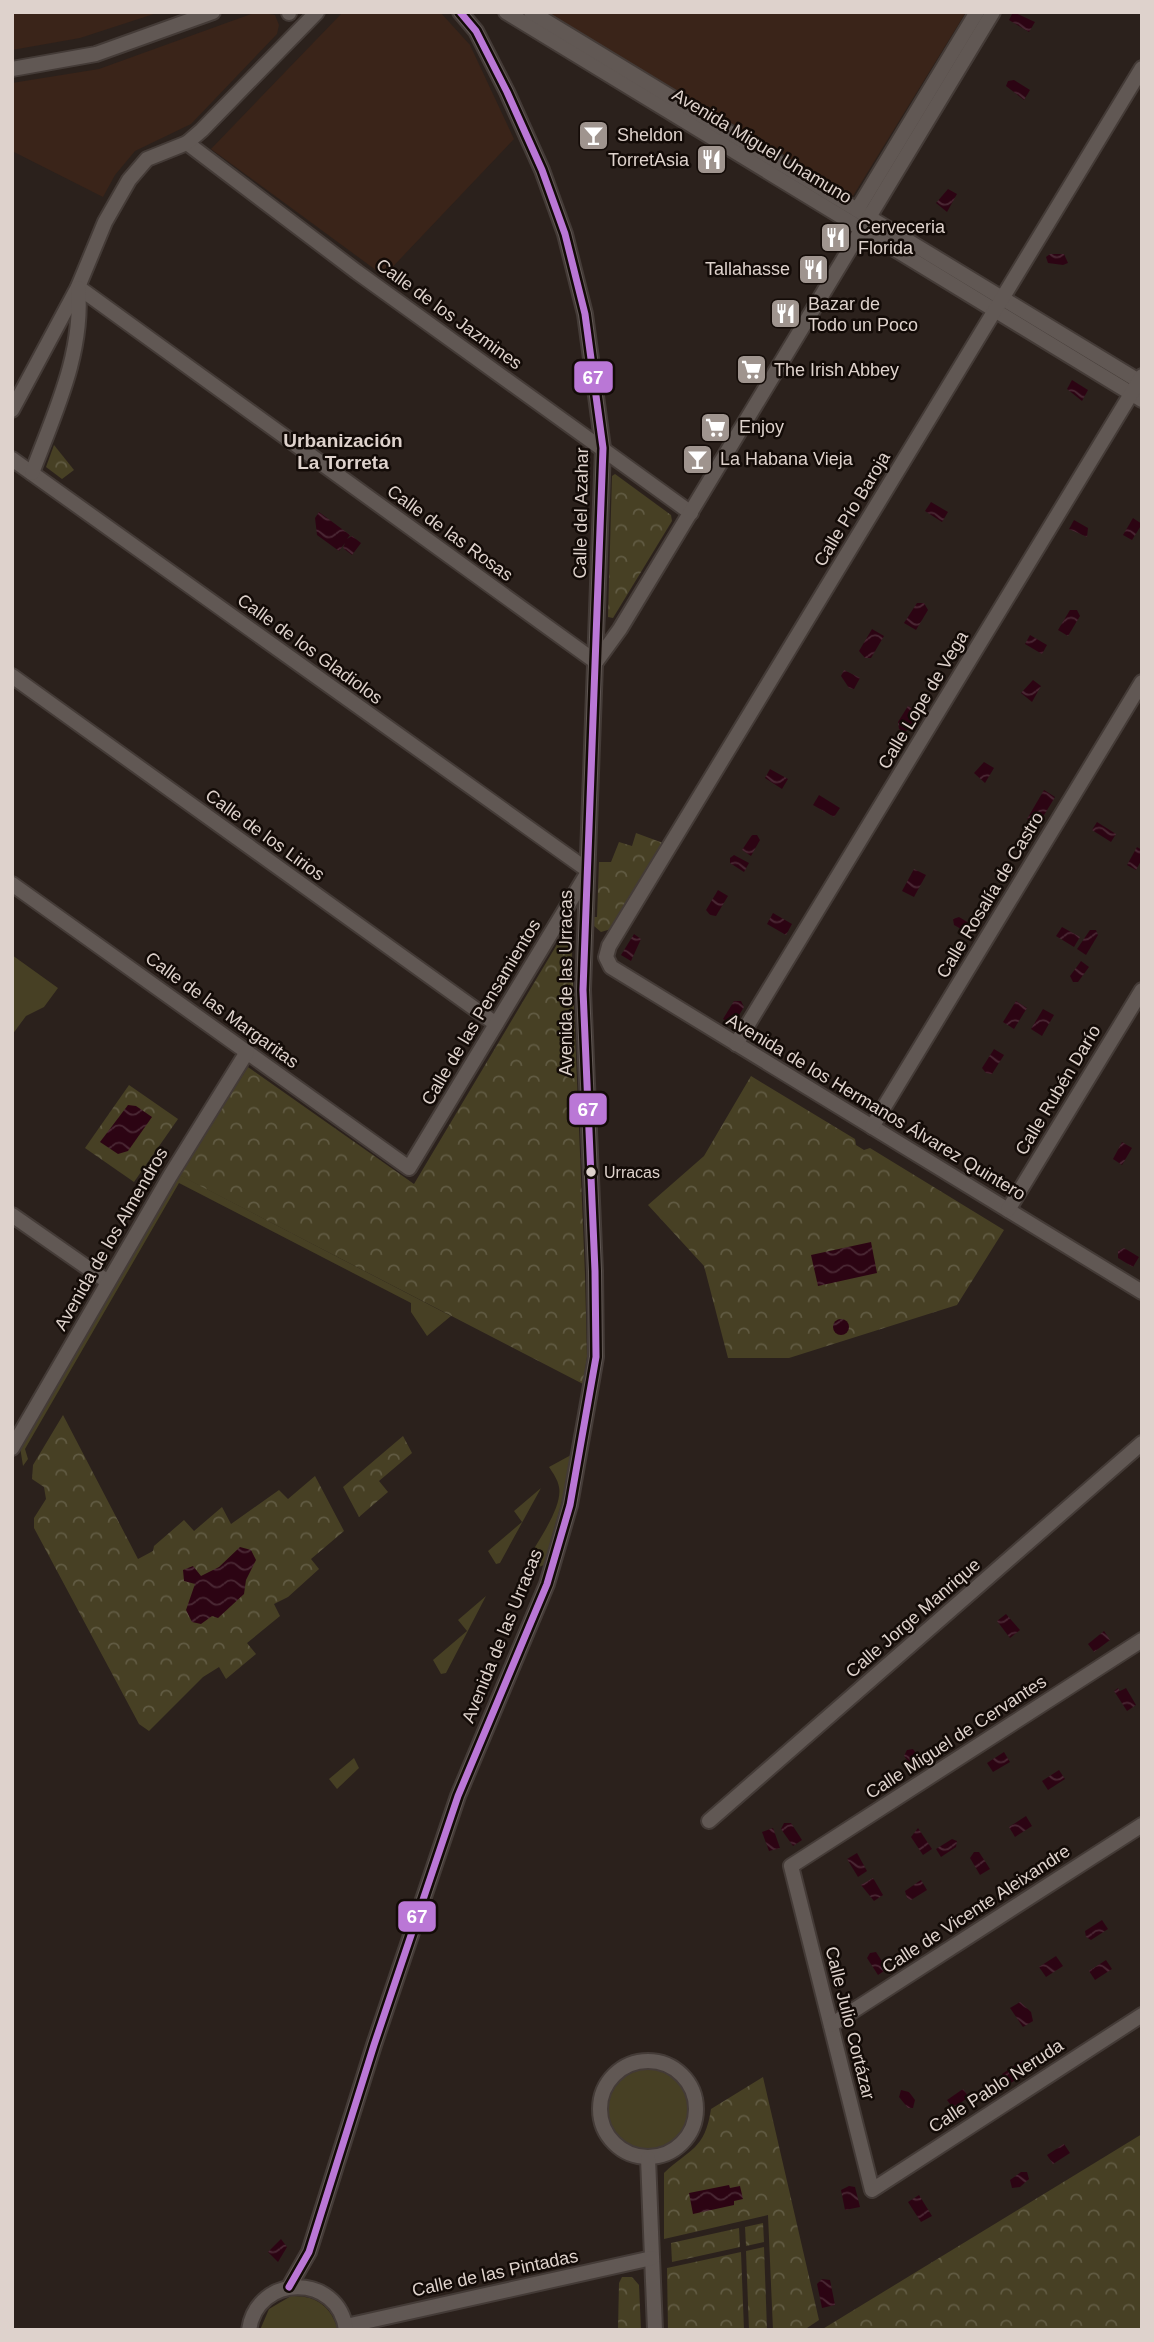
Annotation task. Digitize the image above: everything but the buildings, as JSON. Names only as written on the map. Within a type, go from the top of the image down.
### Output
[{"type":"street","points":[[12,69],[96,54],[213,12]]},
{"type":"street","points":[[12,410],[78,287],[105,222],[139,166],[147,159],[187,143],[317,12]]},
{"type":"street","name":"Calle del Azahar","points":[[460,12],[477,32],[542,170],[565,234],[585,314],[603,448],[586,872]]},
{"type":"street","name":"Avenida Miguel Unamuno","points":[[506,12],[863,219],[998,304],[1139,387]]},
{"type":"street","points":[[531,12],[863,219]]},
{"type":"street","points":[[596,662],[616,635],[691,513],[863,219],[977,12]]},
{"type":"street","points":[[863,219],[993,12]]},
{"type":"street","name":"Calle Pío Baroja","points":[[609,946],[1142,68]]},
{"type":"street","name":"Calle de los Jazmines","points":[[187,143],[377,287],[691,513]]},
{"type":"street","points":[[32,473],[77,342],[80,314],[78,287]]},
{"type":"street","name":"Calle de las Rosas","points":[[78,287],[596,662]]},
{"type":"street","name":"Calle Lope de Vega","points":[[736,1044],[1139,387]]},
{"type":"street","name":"Calle de los Gladiolos","points":[[12,459],[586,872]]},
{"type":"street","name":"Calle de los Lirios","points":[[12,676],[496,1024]]},
{"type":"street","name":"Calle Rosalía de Castro","points":[[872,1127],[1142,682]]},
{"type":"street","name":"Avenida de las Urracas","points":[[289,2287],[306,2260],[374,2045],[458,1796],[544,1593],[570,1505],[594,1380],[596,1344],[583,990],[586,872]]},
{"type":"street","name":"Calle de las Pensamientos","points":[[410,1168],[586,872]]},
{"type":"street","name":"Calle de las Margaritas","points":[[12,884],[410,1168]]},
{"type":"street","points":[[584,939],[609,946]]},
{"type":"street","name":"Avenida de los Hermanos Álvarez Quintero","points":[[609,946],[606,957],[611,967],[1142,1292]]},
{"type":"street","name":"Calle Rubén Darío","points":[[1008,1210],[1142,990]]},
{"type":"street","name":"Avenida de los Almendros","points":[[12,1448],[108,1282],[247,1052]]},
{"type":"street","points":[[12,1215],[108,1282]]},
{"type":"street","name":"Calle Jorge Manrique","points":[[709,1821],[1142,1443]]},
{"type":"street","name":"Calle Miguel de Cervantes","points":[[791,1866],[1142,1640]]},
{"type":"street","name":"Calle de Vicente Aleixandre","points":[[831,2025],[1142,1825]]},
{"type":"street","name":"Calle Julio Cortázar","points":[[791,1866],[872,2190]]},
{"type":"street","name":"Calle Pablo Neruda","points":[[872,2190],[1142,2015]]},
{"type":"street","points":[[649,2061],[664,2064],[682,2077],[694,2095],[696,2110],[687,2138],[676,2148],[648,2158],[629,2154],[617,2146],[604,2128],[600,2107],[603,2092],[610,2079],[621,2069],[649,2061]]},
{"type":"street","points":[[648,2158],[655,2330]]},
{"type":"street","name":"Calle de las Pintadas","points":[[346,2328],[652,2259]]},
{"type":"street","name":"Avenida de las Urracas","points":[[306,2260],[310,2287]]},
{"type":"street","points":[[249,2330],[259,2304],[272,2293],[289,2287],[310,2287],[327,2295],[339,2309],[346,2328]]},
{"type":"shaded area","points":[[12,12],[160,12],[80,38],[12,50]]},
{"type":"shaded area","points":[[257,12],[275,15],[279,25],[277,34],[191,124],[135,151],[115,175],[103,197],[12,151],[12,83],[99,69]]},
{"type":"shaded area","points":[[343,12],[440,12],[470,45],[514,139],[384,276],[211,149]]},
{"type":"shaded area","points":[[546,12],[966,12],[853,196]]},
{"type":"green space","points":[[54,445],[74,470],[62,479],[46,467]]},
{"type":"green space","points":[[615,474],[671,515],[672,521],[613,618],[608,617],[612,476]]},
{"type":"green space","points":[[636,833],[663,843],[611,929],[601,932],[594,926],[594,917],[597,917],[599,862],[611,862],[619,842],[632,846]]},
{"type":"green space","points":[[565,931],[571,933],[585,1275],[587,1357],[583,1384],[179,1175],[248,1067],[414,1184]]},
{"type":"green space","points":[[12,955],[58,988],[44,1007],[26,1016],[12,1035]]},
{"type":"green space","points":[[751,1076],[855,1139],[856,1145],[864,1150],[870,1148],[1004,1230],[957,1305],[789,1358],[728,1358],[704,1266],[648,1205],[704,1156]]},
{"type":"green space","points":[[129,1085],[178,1119],[134,1182],[85,1148]]},
{"type":"green space","points":[[178,1174],[451,1316],[427,1336],[411,1312],[411,1303],[179,1183],[25,1449],[28,1459],[23,1466],[20,1447]]},
{"type":"green space","points":[[63,1415],[138,1559],[153,1551],[154,1546],[184,1520],[194,1531],[222,1507],[231,1524],[279,1490],[288,1499],[315,1476],[344,1531],[311,1559],[319,1569],[288,1597],[274,1604],[280,1616],[247,1643],[256,1654],[226,1679],[219,1667],[203,1677],[149,1731],[139,1724],[34,1528],[34,1518],[46,1499],[44,1487],[32,1479],[33,1465]]},
{"type":"green space","points":[[403,1436],[412,1453],[379,1481],[388,1492],[359,1517],[343,1487]]},
{"type":"green space","points":[[571,1455],[564,1494],[544,1565],[534,1569],[527,1566],[527,1561],[543,1535],[559,1495],[558,1482],[549,1467]]},
{"type":"green space","points":[[541,1488],[500,1563],[496,1564],[488,1551],[522,1522],[514,1511]]},
{"type":"green space","points":[[486,1596],[446,1673],[441,1674],[433,1660],[467,1631],[458,1620]]},
{"type":"green space","points":[[354,1758],[359,1768],[337,1789],[329,1779]]},
{"type":"green space","points":[[649,2069],[665,2073],[678,2081],[686,2094],[690,2110],[686,2126],[678,2139],[665,2147],[649,2151],[633,2147],[620,2139],[612,2126],[608,2110],[612,2094],[620,2081],[633,2073]]},
{"type":"green space","points":[[763,2077],[819,2320],[804,2330],[773,2330],[768,2215],[664,2239],[664,2173],[700,2141],[705,2133],[711,2109]]},
{"type":"green space","points":[[1142,2134],[1142,2330],[821,2330]]},
{"type":"green space","points":[[763,2223],[764,2242],[746,2246],[745,2227]]},
{"type":"green space","points":[[739,2228],[740,2247],[672,2262],[671,2243]]},
{"type":"green space","points":[[764,2247],[767,2330],[749,2330],[746,2251]]},
{"type":"green space","points":[[741,2252],[744,2330],[668,2330],[667,2268]]},
{"type":"green space","points":[[622,2277],[632,2277],[639,2285],[641,2330],[618,2330],[619,2283]]},
{"type":"green space","points":[[291,2296],[315,2300],[327,2308],[338,2330],[260,2330],[269,2309]]},
{"type":"water","points":[[1013,12],[1035,22],[1029,32],[1009,20]]},
{"type":"water","points":[[1014,80],[1030,90],[1024,100],[1006,86],[1008,81]]},
{"type":"water","points":[[948,189],[957,194],[947,212],[936,203]]},
{"type":"water","points":[[1050,254],[1064,254],[1068,263],[1048,263],[1046,257]]},
{"type":"water","points":[[1072,380],[1088,390],[1082,401],[1067,389]]},
{"type":"water","points":[[931,502],[948,512],[942,522],[925,511]]},
{"type":"water","points":[[319,512],[350,535],[347,539],[352,536],[361,543],[352,555],[343,548],[345,543],[339,551],[317,535],[315,518]]},
{"type":"water","points":[[1133,518],[1142,524],[1132,540],[1123,535]]},
{"type":"water","points":[[1074,520],[1088,528],[1087,537],[1069,529]]},
{"type":"water","points":[[917,603],[924,603],[928,610],[916,630],[904,623]]},
{"type":"water","points":[[1070,610],[1077,610],[1080,616],[1068,636],[1058,630]]},
{"type":"water","points":[[872,629],[884,636],[871,658],[865,658],[859,651]]},
{"type":"water","points":[[1030,635],[1047,645],[1042,654],[1025,644]]},
{"type":"water","points":[[844,670],[860,678],[854,689],[849,688],[841,676]]},
{"type":"water","points":[[1033,680],[1041,686],[1032,702],[1021,693]]},
{"type":"water","points":[[908,706],[920,713],[904,732],[899,729],[898,722]]},
{"type":"water","points":[[984,762],[994,768],[985,783],[974,773]]},
{"type":"water","points":[[770,769],[788,779],[782,789],[765,778]]},
{"type":"water","points":[[1044,790],[1055,797],[1038,825],[1027,819]]},
{"type":"water","points":[[819,795],[840,808],[834,817],[813,805]]},
{"type":"water","points":[[1097,822],[1116,834],[1111,842],[1092,830]]},
{"type":"water","points":[[752,835],[757,835],[760,840],[751,856],[742,850]]},
{"type":"water","points":[[1137,847],[1142,850],[1142,859],[1136,870],[1127,865]]},
{"type":"water","points":[[734,855],[749,863],[744,872],[730,863],[730,858]]},
{"type":"water","points":[[914,869],[926,875],[914,897],[902,891]]},
{"type":"water","points":[[718,890],[728,896],[716,916],[710,915],[706,910]]},
{"type":"water","points":[[773,913],[792,924],[786,935],[767,924]]},
{"type":"water","points":[[959,917],[974,926],[970,934],[954,925],[953,919]]},
{"type":"water","points":[[1062,927],[1080,937],[1074,947],[1056,936]]},
{"type":"water","points":[[1090,930],[1096,930],[1098,935],[1086,955],[1077,949]]},
{"type":"water","points":[[634,934],[641,939],[631,961],[621,955]]},
{"type":"water","points":[[1081,961],[1089,967],[1078,982],[1073,982],[1070,976]]},
{"type":"water","points":[[734,1001],[741,1001],[744,1007],[733,1025],[723,1019]]},
{"type":"water","points":[[1016,1001],[1027,1008],[1014,1029],[1003,1022]]},
{"type":"water","points":[[1043,1009],[1054,1015],[1042,1036],[1031,1029]]},
{"type":"water","points":[[994,1049],[1004,1055],[992,1074],[986,1073],[982,1068]]},
{"type":"water","points":[[128,1105],[136,1106],[152,1117],[128,1151],[118,1154],[100,1142]]},
{"type":"water","points":[[1122,1142],[1132,1148],[1122,1165],[1113,1159]]},
{"type":"water","points":[[871,1242],[877,1273],[818,1286],[811,1255]]},
{"type":"water","points":[[1124,1248],[1139,1257],[1133,1267],[1118,1258],[1118,1251]]},
{"type":"water","points":[[841,1319],[847,1321],[847,1333],[841,1335],[835,1333],[833,1327],[835,1321]]},
{"type":"water","points":[[240,1547],[251,1550],[256,1560],[246,1580],[244,1594],[218,1618],[212,1616],[201,1624],[192,1622],[186,1610],[195,1584],[184,1581],[183,1570],[193,1566],[201,1576],[219,1567]]},
{"type":"water","points":[[1006,1614],[1020,1630],[1010,1638],[997,1621]]},
{"type":"water","points":[[1104,1631],[1110,1640],[1094,1652],[1088,1644]]},
{"type":"water","points":[[1118,1688],[1120,1691],[1126,1688],[1136,1705],[1127,1711],[1114,1691]]},
{"type":"water","points":[[913,1749],[923,1763],[914,1769],[904,1756],[907,1750]]},
{"type":"water","points":[[1004,1752],[1010,1762],[993,1772],[987,1763]]},
{"type":"water","points":[[1059,1770],[1065,1779],[1048,1790],[1042,1781]]},
{"type":"water","points":[[1026,1816],[1032,1826],[1015,1837],[1009,1827]]},
{"type":"water","points":[[784,1823],[791,1823],[802,1840],[793,1846],[781,1829]]},
{"type":"water","points":[[773,1828],[780,1848],[769,1851],[762,1832]]},
{"type":"water","points":[[918,1828],[932,1849],[923,1855],[911,1837]]},
{"type":"water","points":[[952,1839],[957,1841],[956,1847],[941,1857],[936,1849]]},
{"type":"water","points":[[974,1852],[979,1852],[990,1869],[980,1875],[970,1858]]},
{"type":"water","points":[[857,1853],[867,1871],[858,1877],[847,1859]]},
{"type":"water","points":[[873,1878],[883,1895],[874,1901],[861,1885]]},
{"type":"water","points":[[921,1880],[927,1890],[911,1900],[907,1898],[905,1891]]},
{"type":"water","points":[[1102,1920],[1108,1929],[1091,1940],[1086,1937],[1085,1931]]},
{"type":"water","points":[[876,1952],[887,1969],[878,1975],[867,1958],[870,1953]]},
{"type":"water","points":[[1056,1956],[1063,1966],[1046,1977],[1039,1967]]},
{"type":"water","points":[[1106,1960],[1112,1969],[1095,1980],[1089,1971]]},
{"type":"water","points":[[1020,2002],[1031,2012],[1033,2021],[1023,2027],[1010,2008]]},
{"type":"water","points":[[1023,2060],[1030,2063],[1030,2071],[1009,2084],[1002,2074]]},
{"type":"water","points":[[963,2089],[969,2097],[953,2108],[947,2100]]},
{"type":"water","points":[[901,2090],[909,2092],[915,2100],[913,2108],[908,2108],[899,2097]]},
{"type":"water","points":[[1064,2144],[1070,2153],[1053,2164],[1047,2155]]},
{"type":"water","points":[[1021,2172],[1027,2172],[1029,2179],[1020,2187],[1012,2188],[1010,2180]]},
{"type":"water","points":[[729,2185],[730,2188],[740,2186],[743,2199],[734,2201],[734,2205],[693,2214],[689,2193]]},
{"type":"water","points":[[849,2186],[855,2187],[860,2207],[845,2210],[841,2190]]},
{"type":"water","points":[[919,2195],[932,2216],[921,2222],[908,2202]]},
{"type":"water","points":[[281,2239],[287,2247],[278,2262],[268,2252]]},
{"type":"water","points":[[822,2279],[830,2280],[835,2305],[822,2308],[817,2284]]},
{"type":"transit line","name":"67","points":[[289,2287],[309,2252],[374,2045],[458,1796],[547,1584],[570,1505],[596,1357],[583,990],[603,448],[585,314],[565,234],[542,170],[507,92],[476,31],[460,12]]},
{"type":"place","name":"Sheldon","points":[[594,135]]},
{"type":"place","name":"TorretAsia","points":[[712,160]]},
{"type":"place","name":"Cerveceria Florida","points":[[835,237]]},
{"type":"place","name":"Tallahasse","points":[[813,269]]},
{"type":"place","name":"Bazar de Todo un Poco","points":[[785,314]]},
{"type":"place","name":"The Irish Abbey","points":[[751,370]]},
{"type":"place","name":"Enjoy","points":[[716,427]]},
{"type":"place","name":"La Habana Vieja","points":[[697,459]]},
{"type":"place","name":"Urracas","points":[[591,1172]]},
{"type":"district","name":"Urbanización La Torreta","points":[[343,451]]}]
